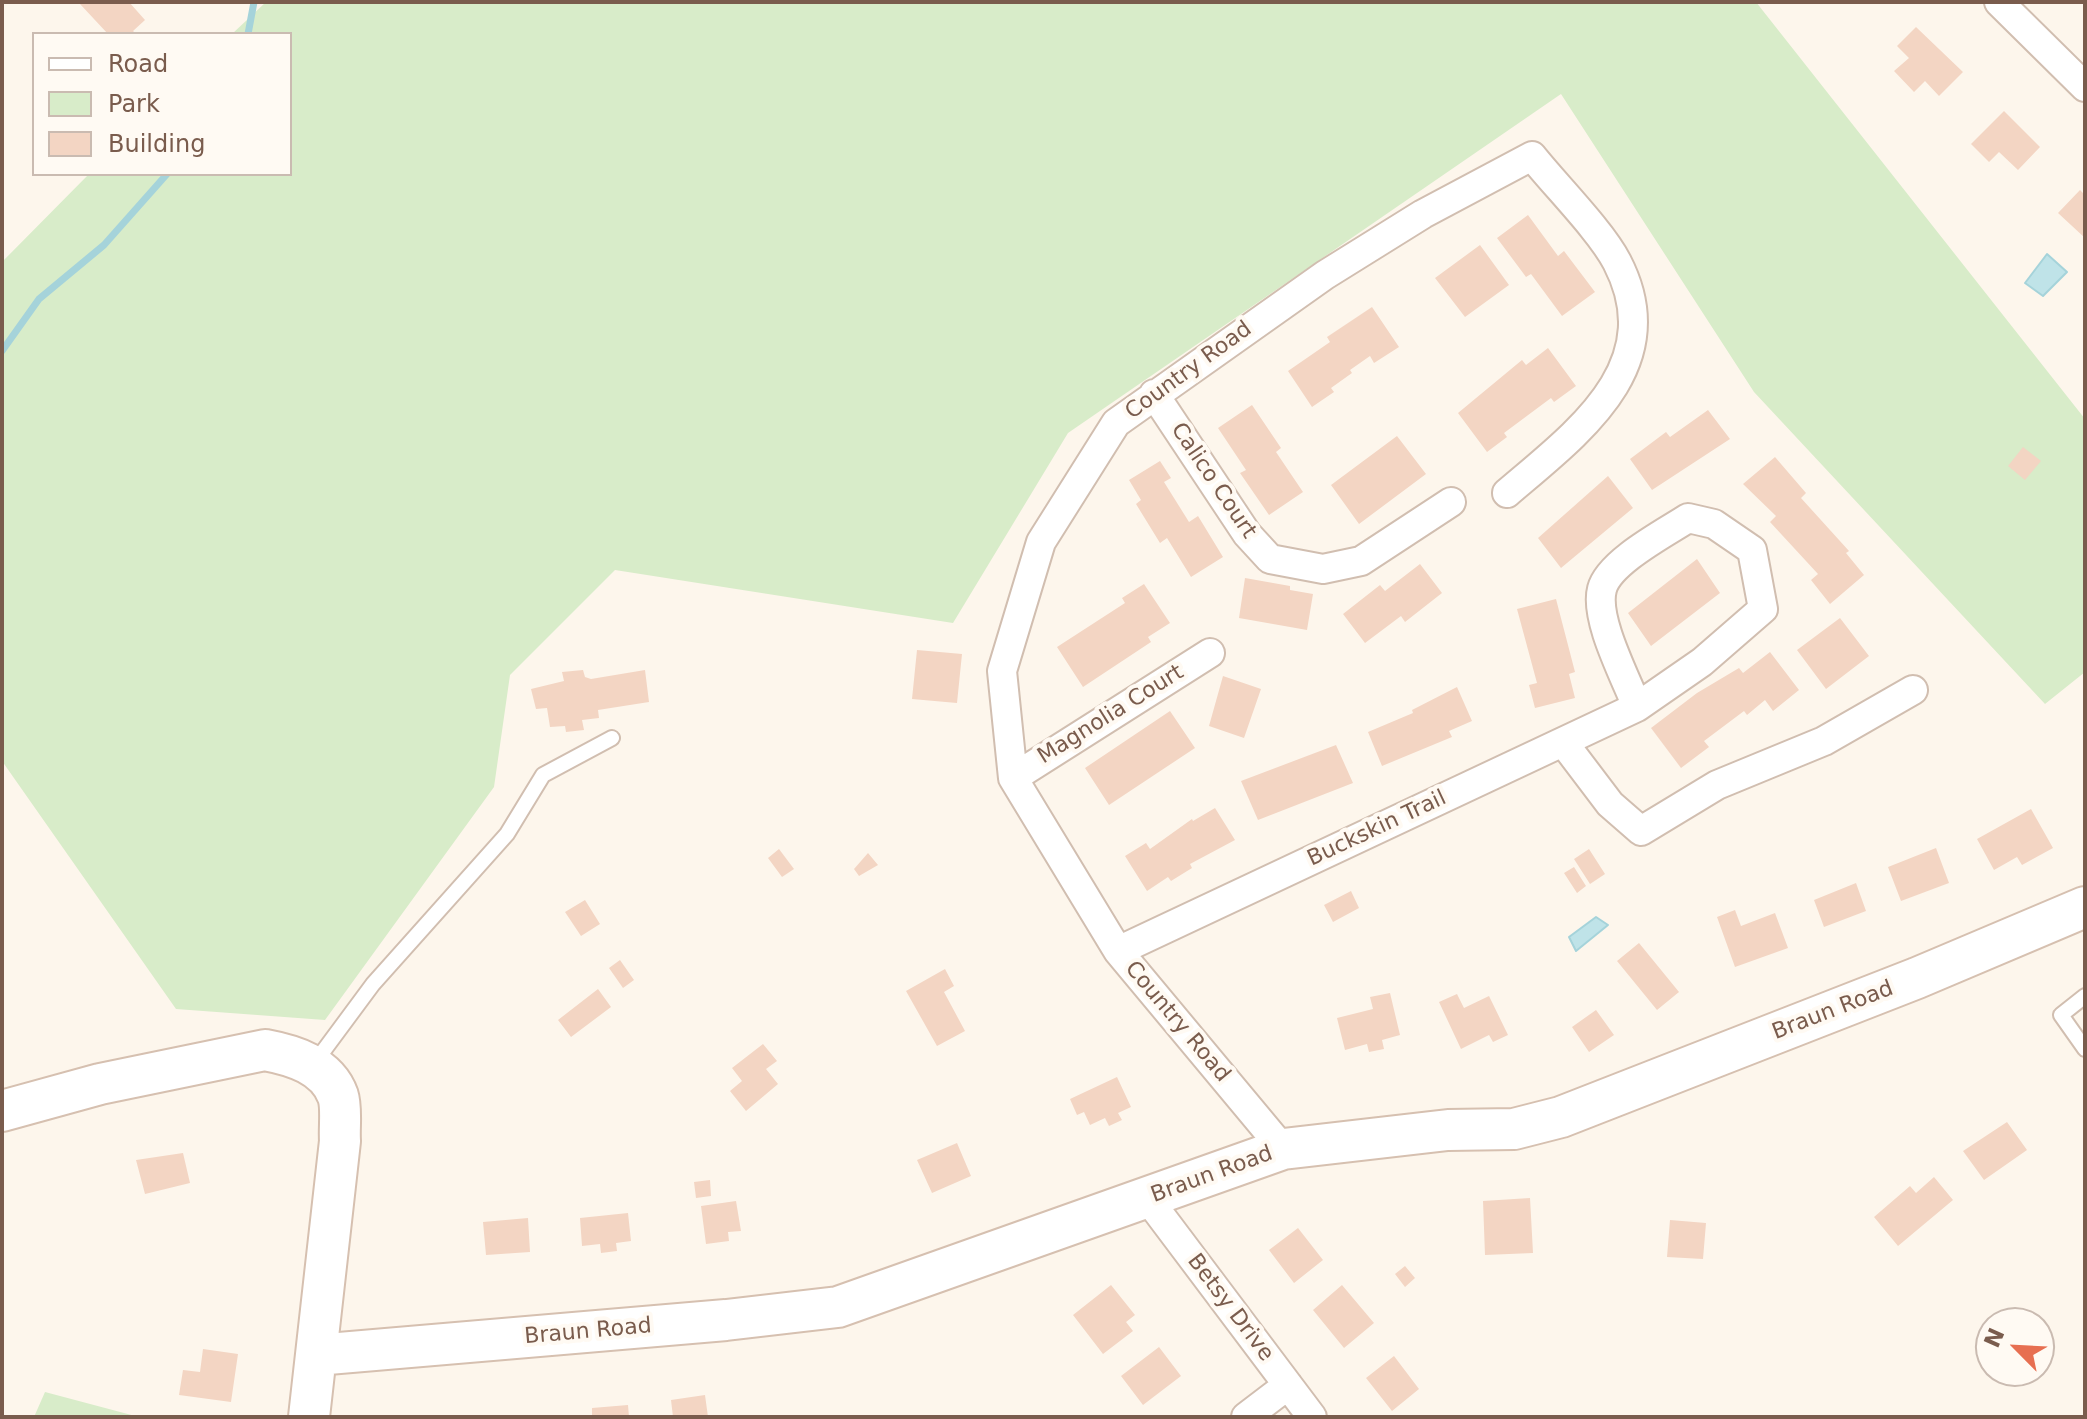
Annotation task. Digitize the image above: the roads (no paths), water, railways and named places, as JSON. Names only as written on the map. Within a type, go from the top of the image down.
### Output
[{"type":"street","points":[[1999,2],[2085,87]]},
{"type":"street","name":"Country Road","points":[[1283,1149],[1118,951],[1013,778],[1002,671],[1041,542],[1116,423],[1325,275],[1423,214],[1532,156],[1616,259],[1634,310],[1629,352],[1612,394],[1579,432],[1507,493]]},
{"type":"street","name":"Calico Court","points":[[1154,394],[1247,534],[1270,559],[1323,569],[1361,561],[1451,502]]},
{"type":"street","name":"Buckskin Trail","points":[[1118,951],[1637,707],[1702,662],[1763,609],[1752,550],[1714,524],[1688,518],[1620,563],[1602,587],[1603,618],[1637,707]]},
{"type":"street","name":"Magnolia Court","points":[[1013,778],[1210,653]]},
{"type":"street","points":[[1563,742],[1610,804],[1641,831],[1717,785],[1824,741],[1913,690]]},
{"type":"street","name":"Braun Road","points":[[316,1355],[726,1320],[838,1307],[1283,1149],[1448,1130],[1514,1129],[1561,1117],[2082,915]]},
{"type":"street","points":[[2,1111],[100,1084],[265,1050],[290,1055],[313,1066],[338,1096],[340,1141],[309,1417]]},
{"type":"street","name":"Betsy Drive","points":[[1148,1199],[1312,1417]]},
{"type":"street","points":[[1246,1417],[1288,1385]]},
{"type":"lane","points":[[313,1066],[373,984],[507,834],[543,775],[612,738]]},
{"type":"lane","points":[[2085,996],[2061,1015],[2085,1049]]},
{"type":"water","points":[[2047,254],[2067,272],[2043,296],[2025,283]]},
{"type":"water","points":[[1596,917],[1608,925],[1576,951],[1569,937]]},
{"type":"waterway","points":[[248,32],[254,2]]},
{"type":"waterway","points":[[2,351],[39,299],[104,245],[165,176]]}]
